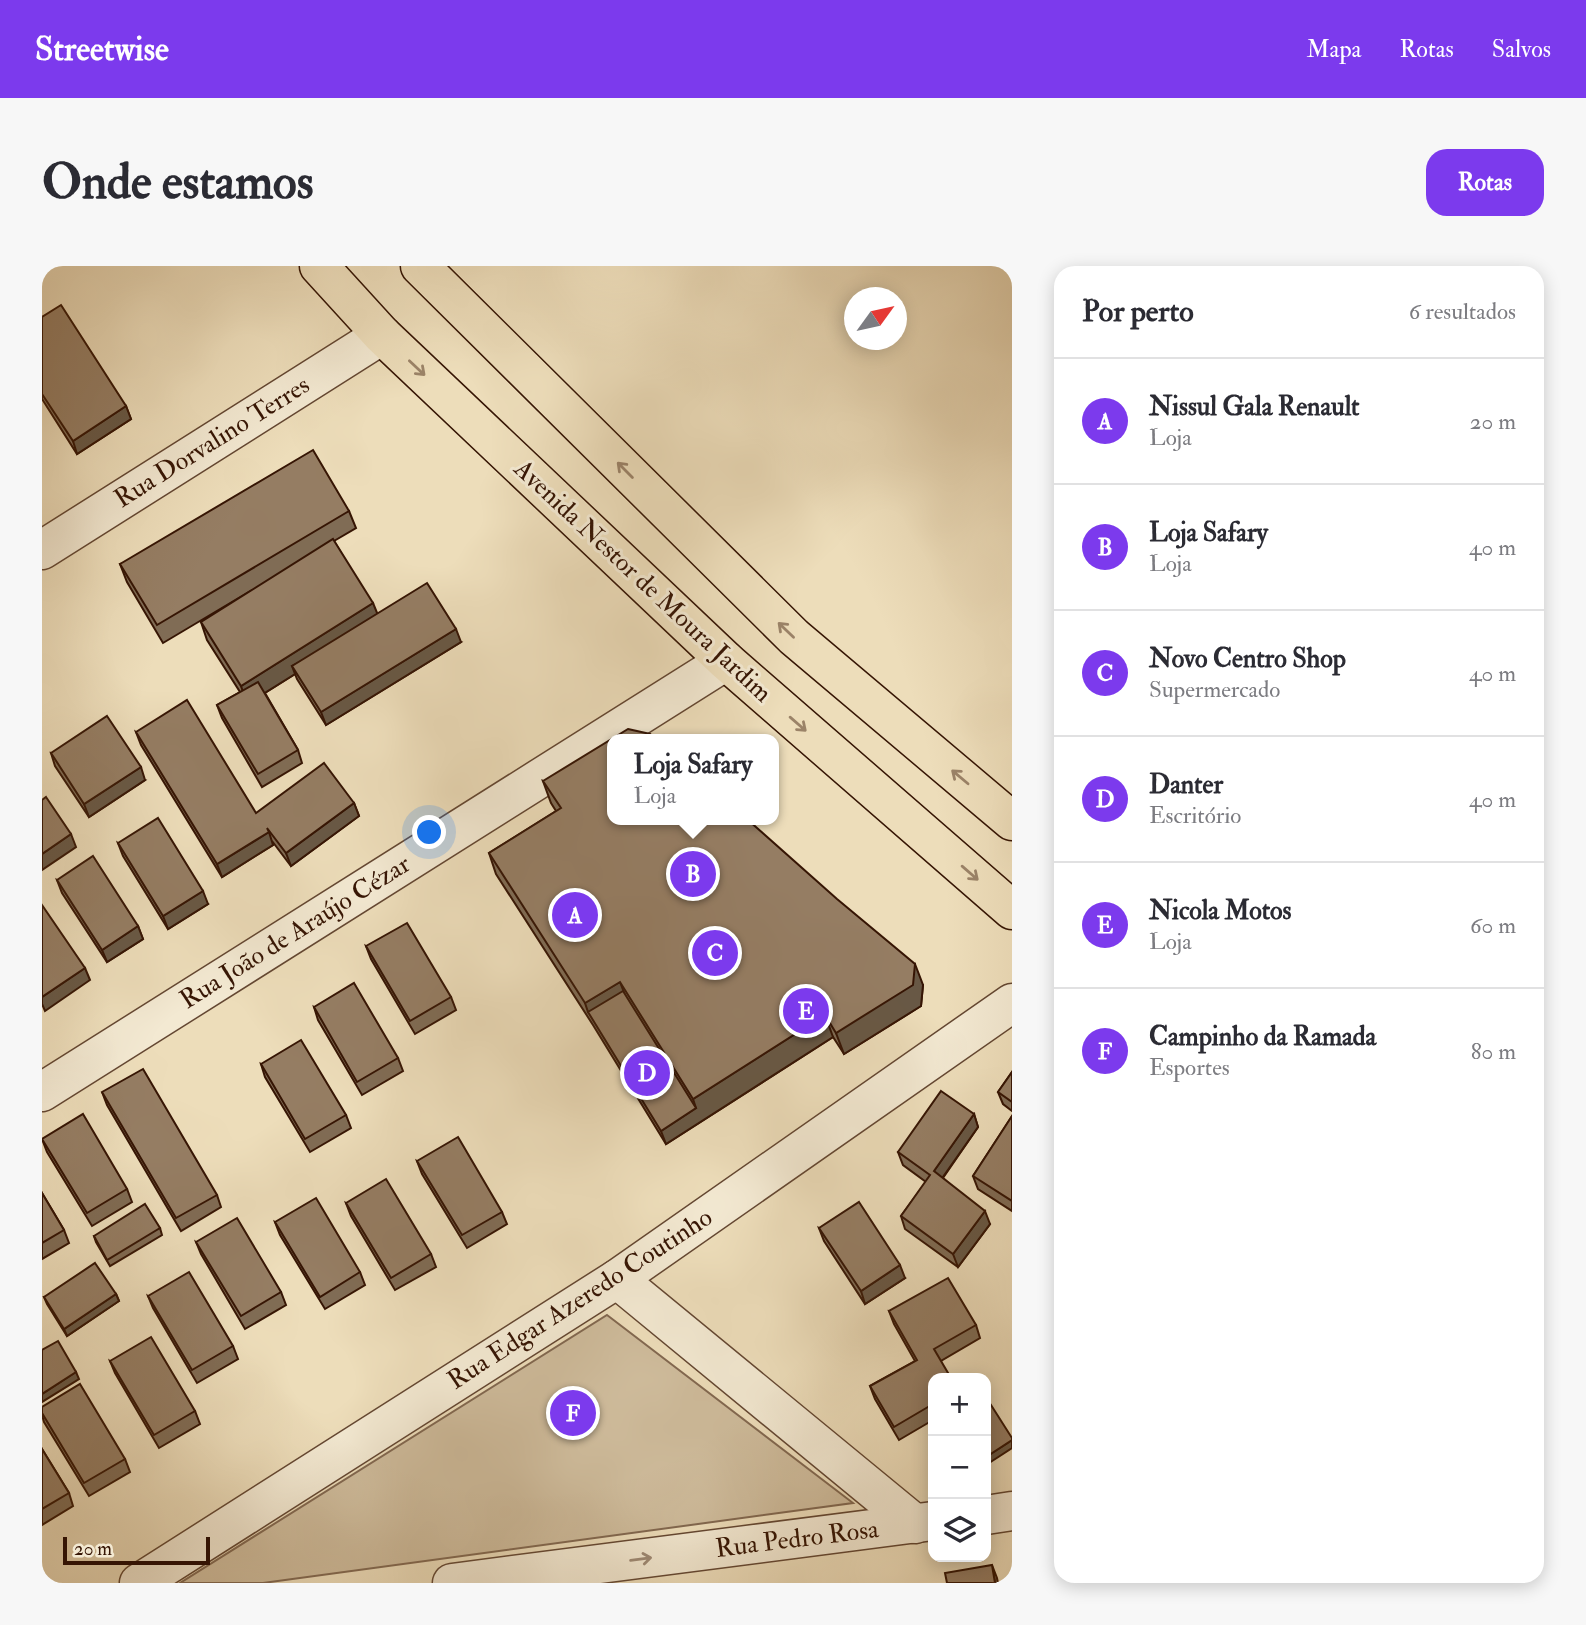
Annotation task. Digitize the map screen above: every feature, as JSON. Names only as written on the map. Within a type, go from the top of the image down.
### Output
[{"type":"main road","name":"Avenida Nestor de Moura Jardim","points":[[319,266],[382,335],[726,661],[1012,910]]},
{"type":"main road","points":[[420,266],[794,637],[1012,821]]},
{"type":"street","name":"Rua Dorvalino Terres","points":[[42,550],[382,335]]},
{"type":"street","name":"Rua João de Araújo Cézar","points":[[610,734],[726,661]]},
{"type":"street","name":"Rua João de Araújo Cézar","points":[[42,1092],[607,736]]},
{"type":"street","name":"Rua Edgar Azeredo Coutinho","points":[[139,1583],[617,1279],[1012,1003]]},
{"type":"street","points":[[617,1279],[924,1522]]},
{"type":"street","points":[[991,1513],[1012,1511]]},
{"type":"street","name":"Rua Pedro Rosa","points":[[452,1583],[924,1522]]},
{"type":"shaded area","points":[[607,1315],[853,1503],[263,1583],[180,1583]]},
{"type":"building","points":[[61,305],[126,406],[73,441],[42,394],[42,317]]},
{"type":"building","points":[[313,450],[349,511],[157,625],[120,564]]},
{"type":"building","points":[[333,539],[373,603],[241,686],[201,622]]},
{"type":"building","points":[[427,583],[456,629],[321,712],[292,666]]},
{"type":"building","points":[[258,682],[298,750],[258,774],[217,705]]},
{"type":"building","points":[[187,700],[256,813],[324,763],[354,803],[286,853],[267,828],[269,832],[217,864],[136,732]]},
{"type":"building","points":[[107,716],[141,767],[84,804],[51,753]]},
{"type":"building","points":[[628,729],[650,734],[620,734]]},
{"type":"building","points":[[607,742],[607,825],[754,825],[915,964],[913,985],[836,1033],[825,1015],[693,1099],[620,982],[585,1003],[489,853],[561,808],[543,781]]},
{"type":"building","points":[[46,797],[71,834],[42,854],[42,800]]},
{"type":"building","points":[[158,818],[203,891],[163,916],[118,843]]},
{"type":"building","points":[[93,856],[138,926],[102,950],[57,880]]},
{"type":"building","points":[[42,905],[85,968],[42,997]]},
{"type":"building","points":[[407,923],[451,997],[410,1021],[366,946]]},
{"type":"building","points":[[354,983],[398,1058],[357,1082],[314,1007]]},
{"type":"building","points":[[623,991],[696,1108],[661,1131],[588,1012]]},
{"type":"building","points":[[301,1040],[346,1115],[305,1139],[261,1064]]},
{"type":"building","points":[[143,1069],[217,1195],[176,1218],[102,1092]]},
{"type":"building","points":[[1012,1072],[1012,1102],[998,1092]]},
{"type":"building","points":[[941,1091],[974,1114],[934,1171],[985,1211],[953,1254],[901,1216],[930,1175],[898,1152]]},
{"type":"building","points":[[83,1114],[127,1189],[87,1213],[42,1139]]},
{"type":"building","points":[[1012,1116],[1012,1201],[973,1176]]},
{"type":"building","points":[[458,1137],[502,1212],[462,1235],[417,1161]]},
{"type":"building","points":[[386,1179],[431,1254],[391,1278],[346,1203]]},
{"type":"building","points":[[42,1193],[64,1230],[42,1243]]},
{"type":"building","points":[[316,1198],[360,1272],[320,1297],[275,1222]]},
{"type":"building","points":[[859,1202],[900,1265],[861,1291],[819,1228]]},
{"type":"building","points":[[145,1204],[160,1228],[107,1260],[94,1236]]},
{"type":"building","points":[[237,1218],[281,1292],[241,1316],[196,1242]]},
{"type":"building","points":[[95,1263],[116,1294],[64,1329],[44,1297]]},
{"type":"building","points":[[189,1272],[233,1346],[192,1370],[148,1296]]},
{"type":"building","points":[[948,1278],[976,1325],[934,1349],[948,1373],[928,1373],[928,1407],[894,1427],[870,1386],[917,1360],[889,1311]]},
{"type":"building","points":[[151,1337],[195,1411],[154,1435],[110,1361]]},
{"type":"building","points":[[58,1341],[76,1372],[42,1394],[42,1350]]},
{"type":"building","points":[[80,1384],[125,1459],[84,1483],[42,1413],[42,1407]]},
{"type":"building","points":[[991,1405],[1012,1438],[991,1454]]},
{"type":"building","points":[[42,1449],[69,1493],[42,1509]]},
{"type":"building","points":[[992,1565],[995,1583],[947,1583],[945,1573]]},
{"type":"place","name":"Loja Safary","points":[[693,874]]},
{"type":"place","name":"Nissul Gala Renault","points":[[575,915]]},
{"type":"place","name":"Novo Centro Shop","points":[[715,953]]},
{"type":"place","name":"Nicola Motos","points":[[806,1011]]},
{"type":"place","name":"Danter","points":[[647,1073]]},
{"type":"place","name":"Campinho da Ramada","points":[[573,1413]]}]
